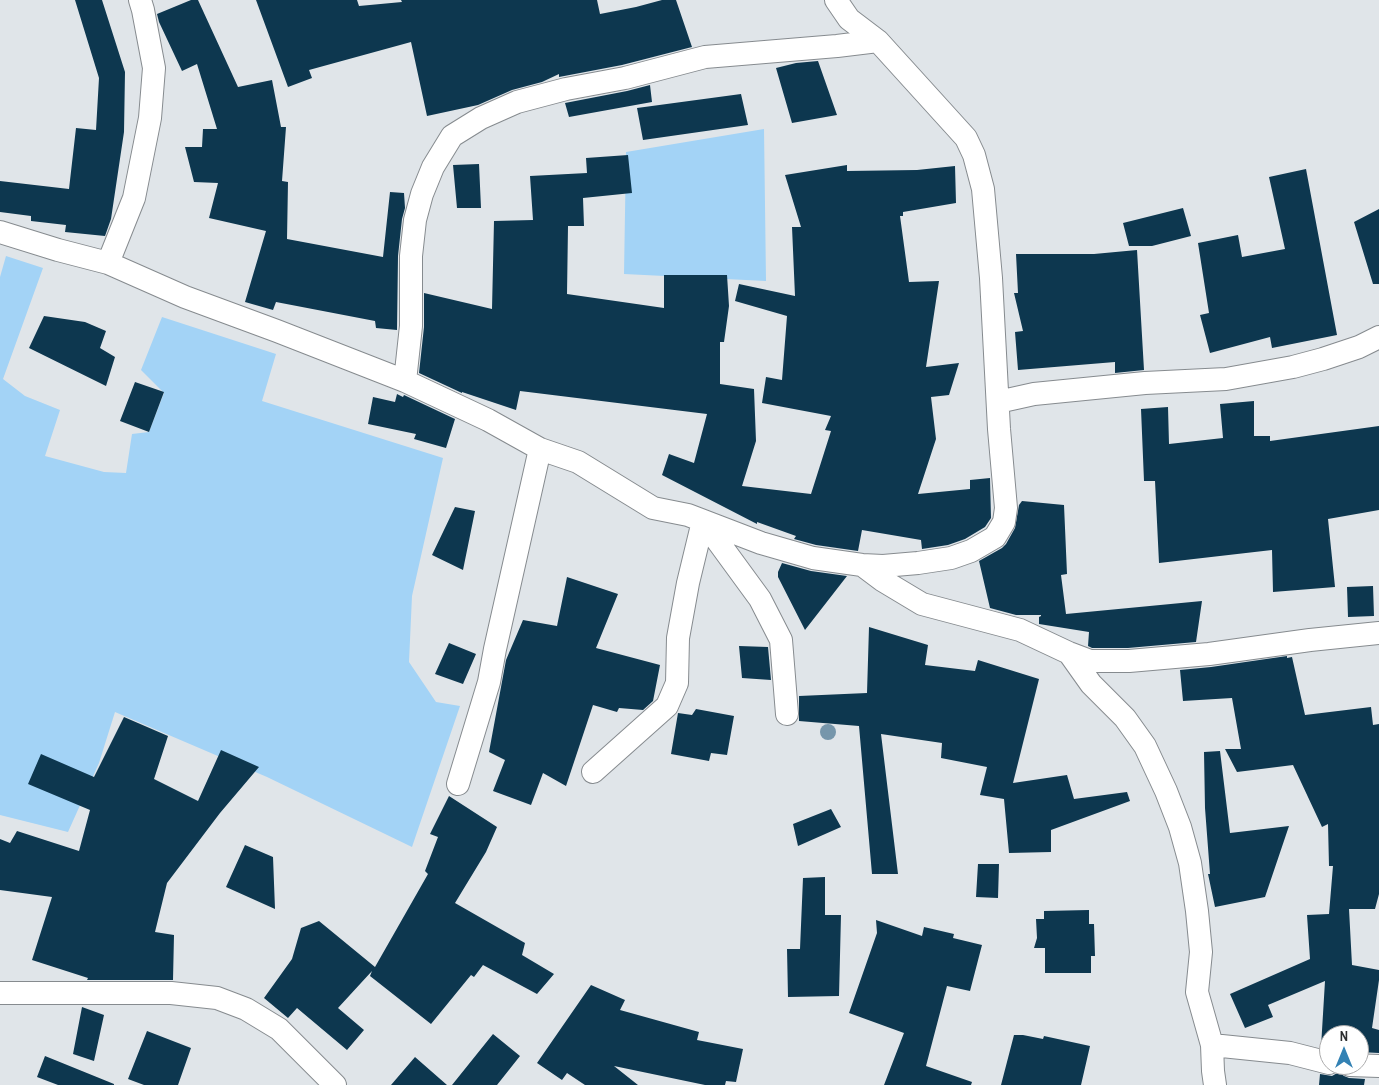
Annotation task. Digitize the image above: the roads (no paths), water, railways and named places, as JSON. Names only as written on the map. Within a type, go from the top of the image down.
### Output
[{"type":"street","points":[[108,263],[134,198],[150,118],[154,68],[140,0]]},
{"type":"street","points":[[0,232],[108,263],[185,297],[405,381],[488,420],[540,449],[578,462],[653,508],[688,515],[761,543],[814,558],[883,566],[950,558],[971,551],[995,538],[1004,522],[1006,508],[998,402],[992,278],[984,189],[974,155],[966,138],[878,41],[849,19],[836,0]]},
{"type":"street","points":[[405,381],[411,326],[411,256],[415,220],[422,194],[452,136],[480,118],[517,102],[566,89],[633,76],[705,57],[878,41]]},
{"type":"street","points":[[998,402],[1034,394],[1144,383],[1226,379],[1293,367],[1359,347],[1379,337]]},
{"type":"street","points":[[458,784],[489,682],[540,449]]},
{"type":"street","points":[[703,521],[760,599],[781,640],[787,714]]},
{"type":"street","points":[[593,772],[667,706],[677,683],[678,638],[688,583],[703,521]]},
{"type":"street","points":[[862,565],[882,580],[922,604],[1020,630],[1069,654],[1090,661],[1130,661],[1208,654],[1310,640],[1379,634]]},
{"type":"street","points":[[1069,654],[1091,684],[1125,718],[1144,746],[1166,790],[1180,826],[1190,864],[1202,952],[1197,992],[1212,1045],[1215,1085]]},
{"type":"street","points":[[0,993],[171,993],[217,998],[246,1009],[278,1029],[335,1085]]},
{"type":"street","points":[[1212,1045],[1290,1053],[1319,1060]]}]
